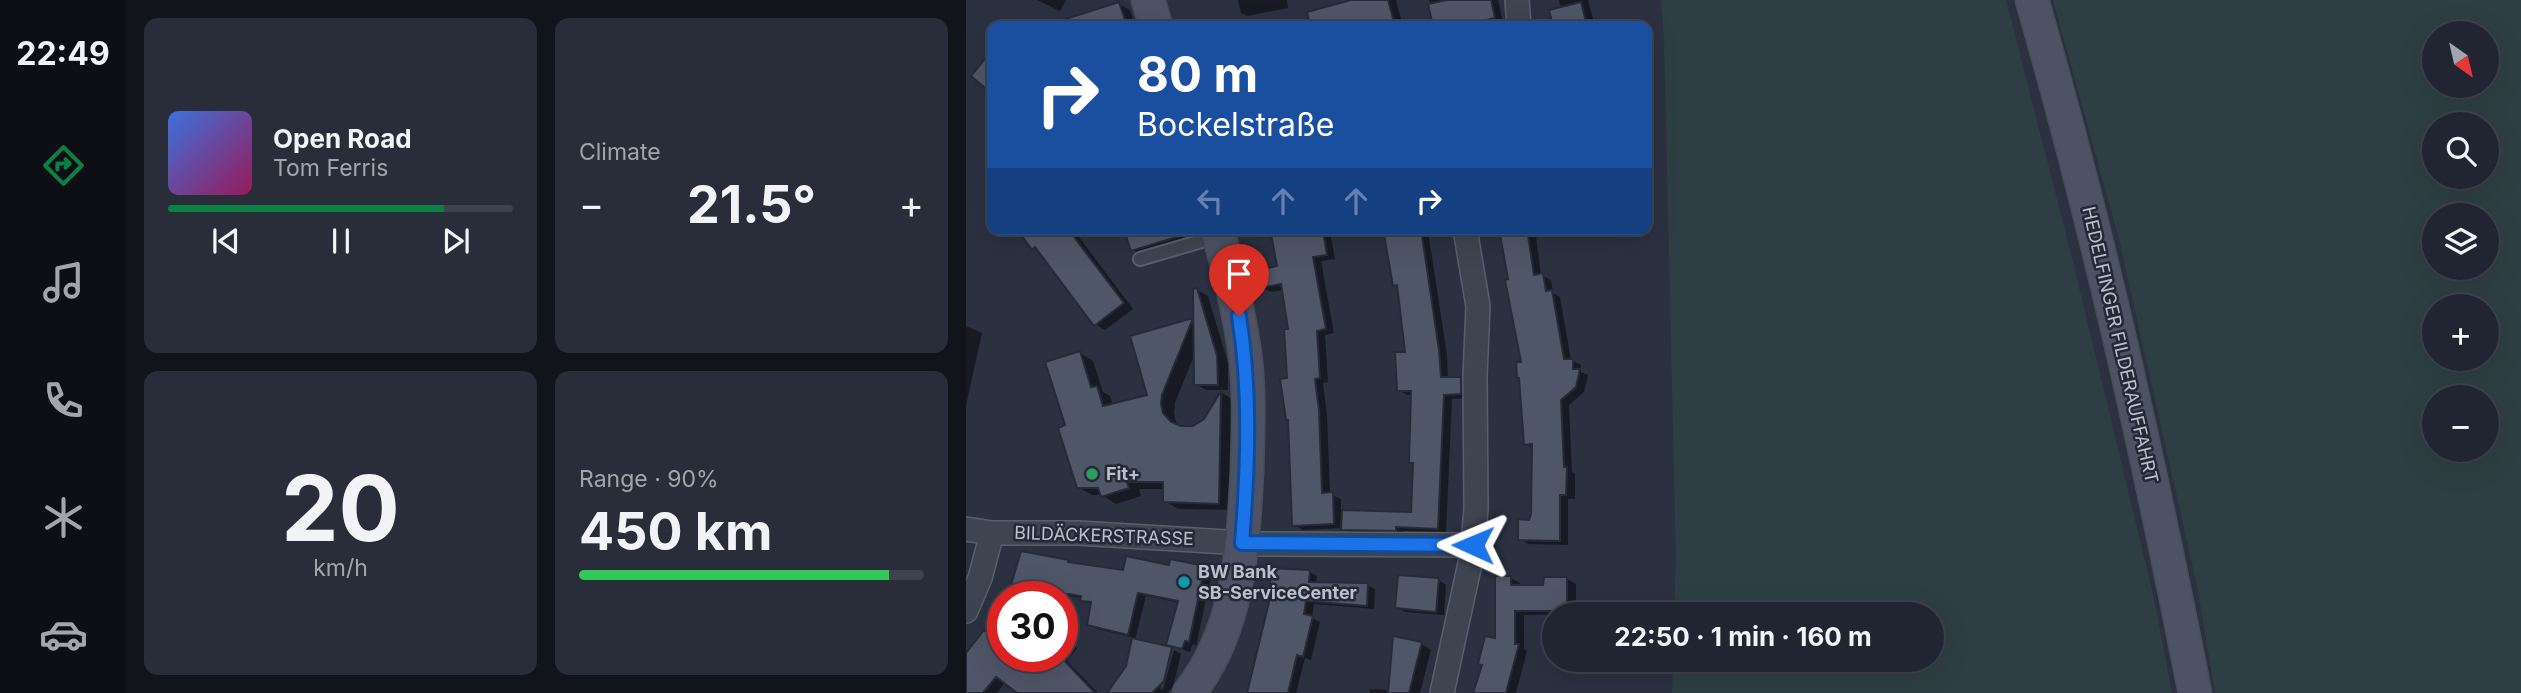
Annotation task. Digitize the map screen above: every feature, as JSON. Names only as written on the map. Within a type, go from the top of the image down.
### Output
[{"type":"main road","points":[[1148,0],[1154,21]]},
{"type":"main road","name":"HEDELFINGER FILDERAUFFAHRT","points":[[2032,0],[2076,156],[2130,381],[2194,693]]},
{"type":"main road","points":[[1189,693],[1209,665],[1222,636],[1233,600],[1242,543],[1249,420],[1245,357],[1239,316],[1219,235]]},
{"type":"street","points":[[1517,0],[1519,21]]},
{"type":"street","points":[[1442,693],[1473,545],[1476,509],[1475,376],[1478,306],[1466,235]]},
{"type":"street","name":"BILDÄCKERSTRASSE","points":[[966,529],[992,533],[1078,533],[1242,543],[1473,545]]},
{"type":"street","points":[[966,611],[980,578],[992,533]]},
{"type":"lane","points":[[1140,260],[1212,235]]},
{"type":"shaded area","points":[[1661,0],[2006,0],[2154,598],[2172,693],[1672,693],[1673,672],[1944,672],[1944,602],[1674,602],[1676,557]]},
{"type":"shaded area","points":[[2053,0],[2521,0],[2521,693],[2215,693],[2197,586],[2119,239]]},
{"type":"building","points":[[1351,0],[1388,0],[1394,21],[1309,21],[1307,12]]},
{"type":"building","points":[[1447,0],[1491,0],[1495,18],[1481,21],[1432,21],[1428,4]]},
{"type":"building","points":[[1119,2],[1125,21],[1059,21]]},
{"type":"building","points":[[1581,2],[1586,21],[1552,21],[1549,10]]},
{"type":"building","points":[[987,56],[987,90],[971,76]]},
{"type":"building","points":[[1021,235],[1073,235],[1124,303],[1094,326],[1035,247],[1032,250]]},
{"type":"building","points":[[1129,235],[1183,235],[1131,251],[1126,236]]},
{"type":"building","points":[[1271,235],[1324,235],[1327,255],[1313,257],[1326,329],[1317,331],[1320,378],[1315,379],[1322,493],[1333,492],[1334,524],[1292,526],[1288,420],[1280,379],[1287,378],[1284,329],[1288,329],[1281,284],[1261,288],[1258,270],[1277,266]]},
{"type":"building","points":[[1384,235],[1422,235],[1441,377],[1461,377],[1461,394],[1444,395],[1438,529],[1396,527],[1396,531],[1341,530],[1342,510],[1411,512],[1411,391],[1397,391],[1395,352],[1405,352],[1397,285],[1393,286]]},
{"type":"building","points":[[1500,235],[1528,235],[1534,275],[1543,273],[1546,291],[1552,290],[1564,359],[1573,359],[1573,369],[1580,369],[1576,387],[1561,400],[1564,467],[1567,467],[1566,495],[1560,495],[1560,541],[1518,540],[1518,519],[1529,520],[1531,514],[1532,444],[1524,445],[1516,362],[1521,362],[1505,280],[1508,279]]},
{"type":"building","points":[[1197,288],[1217,356],[1218,385],[1194,385],[1193,289]]},
{"type":"building","points":[[1193,318],[1162,395],[1161,404],[1163,413],[1171,422],[1181,426],[1193,426],[1204,419],[1221,391],[1219,504],[1163,502],[1163,482],[1127,482],[1129,488],[1101,497],[1098,488],[1077,488],[1058,428],[1065,425],[1045,362],[1080,351],[1091,387],[1097,386],[1103,406],[1147,395],[1130,336]]},
{"type":"building","points":[[1021,551],[1069,560],[1068,562],[1123,570],[1126,556],[1169,565],[1170,559],[1205,566],[1189,642],[1185,641],[1182,649],[1166,645],[1178,601],[1138,593],[1128,635],[1087,625],[1091,602],[1080,601],[1078,581],[1012,581]]},
{"type":"building","points":[[1271,568],[1310,570],[1309,582],[1368,583],[1367,606],[1306,601],[1304,614],[1313,616],[1303,657],[1297,655],[1288,693],[1247,693],[1269,602]]},
{"type":"building","points":[[1398,575],[1439,578],[1436,612],[1395,608]]},
{"type":"building","points":[[1495,576],[1511,576],[1511,585],[1543,585],[1544,577],[1567,577],[1567,602],[1542,602],[1542,611],[1515,611],[1515,644],[1519,644],[1506,693],[1473,693],[1482,665],[1478,664],[1485,636],[1495,638]]},
{"type":"building","points":[[984,630],[987,632],[987,672],[1075,672],[1095,693],[1017,693],[996,677],[983,693],[966,693],[966,653]]},
{"type":"building","points":[[1393,636],[1422,642],[1409,693],[1388,693]]},
{"type":"building","points":[[1132,638],[1172,647],[1164,681],[1152,693],[1107,693],[1126,666]]},
{"type":"place","name":"Fit+","points":[[1092,474]]},
{"type":"place","name":"BW Bank SB-ServiceCenter","points":[[1184,582]]},
{"type":"route","points":[[1239,316],[1249,420],[1242,543],[1473,545]]}]
